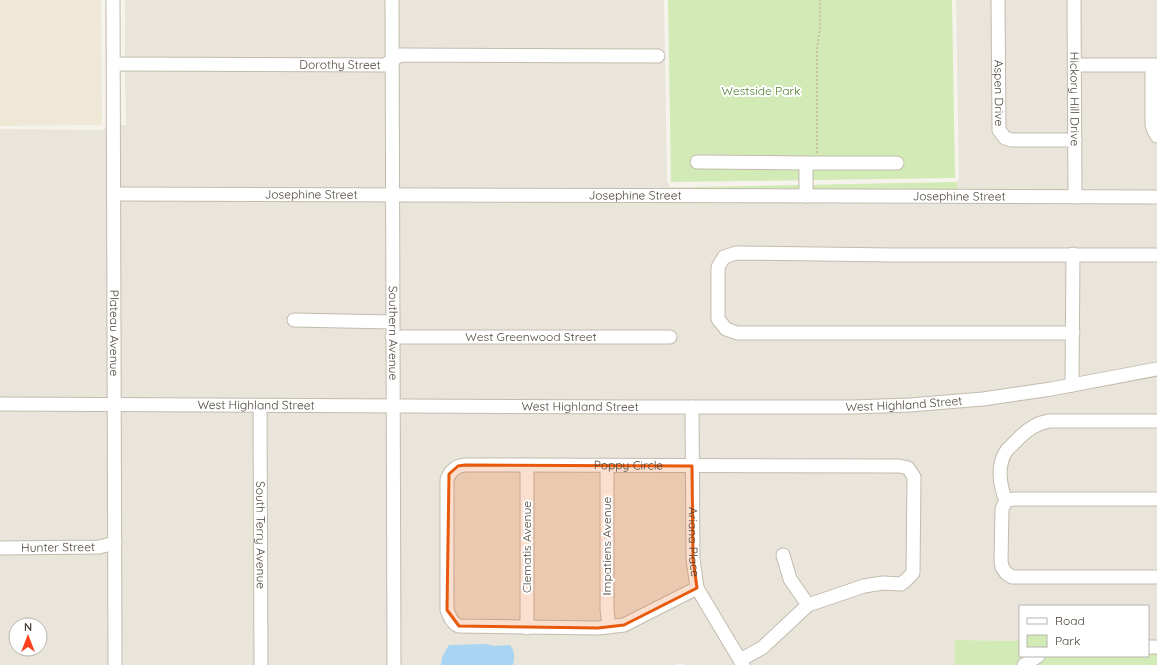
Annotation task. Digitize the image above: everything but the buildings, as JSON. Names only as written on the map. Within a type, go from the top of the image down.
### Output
[{"type":"street","name":"Plateau Avenue","points":[[113,0],[114,543],[116,665]]},
{"type":"street","name":"Southern Avenue","points":[[392,0],[394,665]]},
{"type":"street","name":"Aspen Drive","points":[[998,0],[999,130],[1005,138],[1011,140],[1075,140]]},
{"type":"street","name":"Hickory Hill Drive","points":[[1074,0],[1075,197]]},
{"type":"street","name":"Dorothy Street","points":[[114,64],[385,65],[400,55],[658,56]]},
{"type":"street","points":[[1074,65],[1154,65],[1152,125],[1157,136]]},
{"type":"street","points":[[697,162],[897,163]]},
{"type":"street","points":[[806,196],[811,163]]},
{"type":"street","name":"Josephine Street","points":[[114,194],[1157,197]]},
{"type":"street","points":[[1073,333],[737,333],[726,329],[718,319],[718,267],[724,257],[736,253],[894,255],[1157,255]]},
{"type":"street","points":[[1072,385],[1073,254]]},
{"type":"street","points":[[294,320],[392,322]]},
{"type":"street","name":"West Greenwood Street","points":[[392,337],[670,337]]},
{"type":"street","name":"West Highland Street","points":[[0,404],[852,407],[910,405],[983,399],[1072,385],[1157,369]]},
{"type":"street","name":"South Terry Avenue","points":[[260,406],[261,665]]},
{"type":"street","name":"Ariana Place","points":[[692,407],[693,559],[697,588],[742,662]]},
{"type":"street","points":[[1006,502],[1000,481],[1000,468],[1003,458],[1006,451],[1033,426],[1049,421],[1157,421]]},
{"type":"street","name":"Poppy Circle","points":[[697,588],[630,623],[609,627],[464,627],[454,624],[447,610],[447,480],[449,474],[458,466],[527,465],[899,466],[908,468],[914,477],[913,572],[910,577],[901,584],[883,583],[864,586],[808,605],[762,648],[742,662]]},
{"type":"street","name":"Clematis Avenue","points":[[527,465],[527,628]]},
{"type":"street","name":"Impatiens Avenue","points":[[607,466],[607,609],[609,627]]},
{"type":"street","points":[[1157,499],[1014,499],[1006,502],[1002,508],[1001,561],[1002,567],[1006,573],[1012,577],[1157,577]]},
{"type":"street","name":"Hunter Street","points":[[0,548],[99,547],[114,543]]},
{"type":"street","points":[[783,555],[790,579],[808,605]]},
{"type":"street","points":[[1024,665],[1036,657]]},
{"type":"path","points":[[811,163],[817,48],[820,28],[820,0]]},
{"type":"highlighted area","points":[[465,465],[692,466],[693,559],[697,588],[624,625],[598,628],[459,626],[447,610],[449,474],[458,466]]},
{"type":"shaded area","points":[[0,0],[101,0],[102,125],[0,126]]},
{"type":"shaded area","points":[[125,0],[387,0],[387,57],[383,60],[125,59]]},
{"type":"shaded area","points":[[396,0],[664,0],[667,182],[670,187],[692,187],[692,191],[397,190],[397,63],[401,60],[663,62],[663,51],[397,50]]},
{"type":"shaded area","points":[[956,0],[993,0],[994,131],[1070,145],[1071,192],[957,192],[957,182],[959,178]]},
{"type":"shaded area","points":[[1002,0],[1069,0],[1070,134],[1012,134],[1007,133],[1003,128]]},
{"type":"shaded area","points":[[1079,0],[1157,0],[1157,60],[1079,60]]},
{"type":"shaded area","points":[[125,70],[387,70],[387,190],[118,189],[118,125],[126,125]]},
{"type":"shaded area","points":[[1079,71],[1147,71],[1157,142],[1157,192],[1080,192]]},
{"type":"shaded area","points":[[106,125],[109,125],[110,399],[0,399],[0,129],[101,130],[104,129]]},
{"type":"shaded area","points":[[118,200],[387,201],[387,317],[290,314],[289,325],[387,327],[388,400],[119,399]]},
{"type":"shaded area","points":[[397,201],[957,204],[957,202],[1157,203],[1157,364],[1068,381],[983,393],[909,400],[398,400],[397,343],[675,342],[675,332],[397,332]]},
{"type":"shaded area","points":[[1157,375],[1157,642],[1149,642],[1149,605],[1019,605],[1019,641],[956,640],[955,665],[687,665],[680,663],[673,665],[513,665],[514,660],[510,646],[494,646],[486,644],[442,657],[441,665],[399,665],[398,452],[401,411],[852,412]]},
{"type":"shaded area","points":[[0,409],[110,410],[110,539],[99,542],[0,543]]},
{"type":"shaded area","points":[[119,410],[255,411],[256,665],[120,665]]},
{"type":"shaded area","points":[[265,411],[388,411],[389,665],[265,665]]},
{"type":"shaded area","points":[[110,550],[111,665],[0,665],[0,554]]},
{"type":"green space","name":"Westside Park","points":[[668,0],[952,0],[955,178],[671,182]]},
{"type":"green space","points":[[957,182],[957,192],[692,191],[692,187]]},
{"type":"green space","points":[[955,640],[1019,641],[1019,657],[1149,657],[1149,640],[1157,640],[1157,665],[955,665]]},
{"type":"water","points":[[487,644],[494,646],[510,645],[514,655],[513,665],[441,665],[442,657],[449,645]]}]
